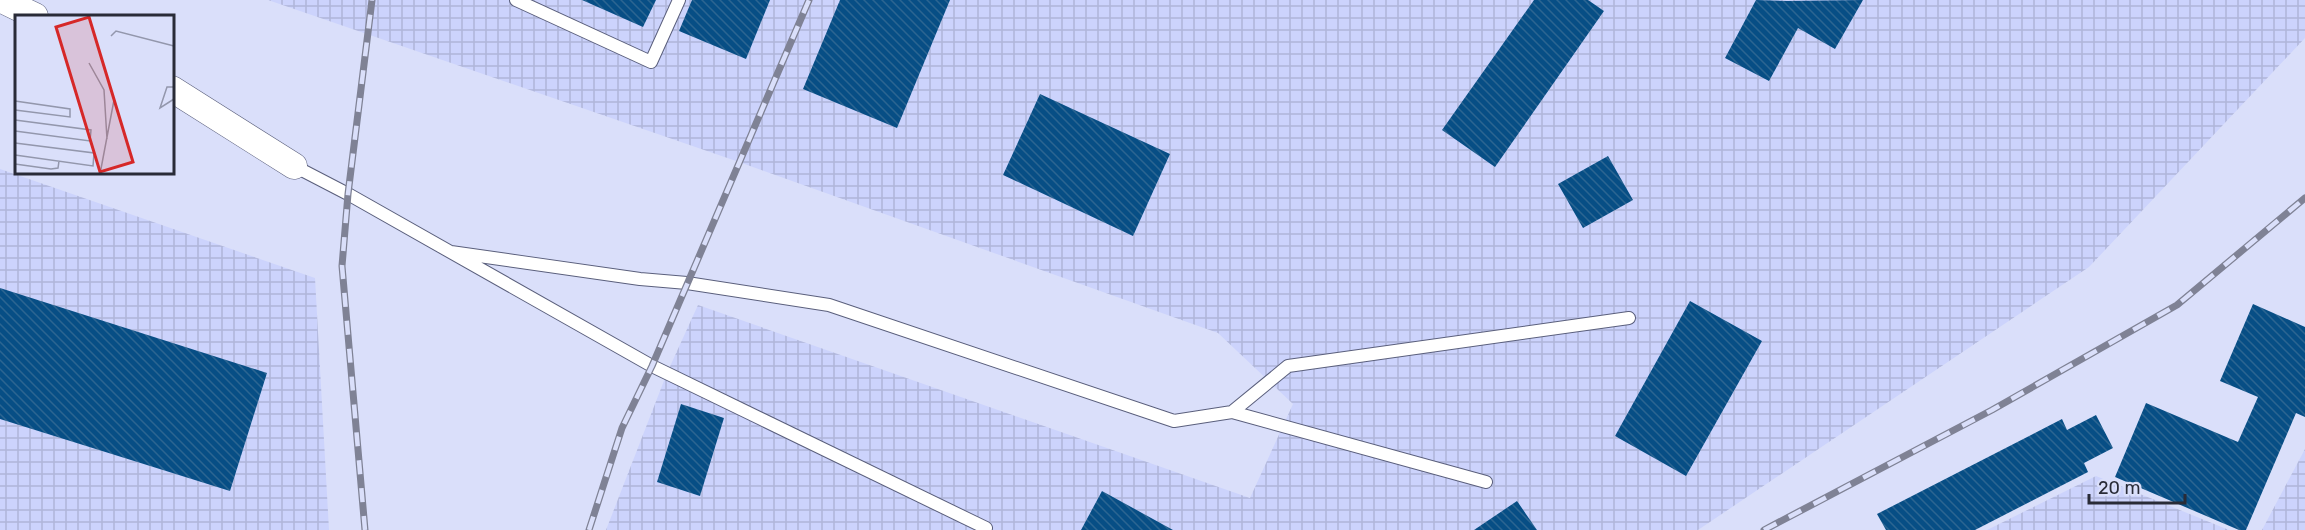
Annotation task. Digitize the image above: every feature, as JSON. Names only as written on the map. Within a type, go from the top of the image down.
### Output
[{"type":"street","points":[[2,0],[33,15]]},
{"type":"street","points":[[174,90],[294,166]]},
{"type":"lane","points":[[516,0],[651,62],[679,0]]},
{"type":"lane","points":[[294,166],[652,366],[986,528]]},
{"type":"lane","points":[[451,252],[639,279],[687,283],[829,305],[1174,421],[1232,412],[1486,482]]},
{"type":"lane","points":[[1232,412],[1288,366],[1629,318]]},
{"type":"shaded area","points":[[268,0],[2305,0],[2305,38],[2089,267],[1698,530],[606,530],[667,373],[698,305],[1250,498],[1293,404],[1218,333],[739,162]]},
{"type":"shaded area","points":[[0,169],[315,278],[329,530],[0,530]]},
{"type":"shaded area","points":[[2305,449],[2305,530],[2262,530]]},
{"type":"shaded area","points":[[2096,476],[2229,530],[1987,530]]},
{"type":"building","points":[[582,0],[656,0],[643,27]]},
{"type":"building","points":[[692,0],[770,0],[746,59],[679,31]]},
{"type":"building","points":[[840,0],[950,0],[897,128],[803,89]]},
{"type":"building","points":[[1534,0],[1588,0],[1604,11],[1495,167],[1442,130]]},
{"type":"building","points":[[1756,0],[1863,0],[1835,49],[1798,28],[1769,81],[1725,58]]},
{"type":"building","points":[[1040,94],[1170,154],[1133,236],[1003,175]]},
{"type":"building","points":[[1608,156],[1633,200],[1583,228],[1558,184]]},
{"type":"building","points":[[0,288],[267,373],[230,491],[0,419]]},
{"type":"building","points":[[1690,301],[1762,341],[1686,476],[1615,436]]},
{"type":"building","points":[[2253,304],[2305,327],[2305,417],[2296,413],[2246,530],[2239,530],[2115,477],[2146,403],[2238,442],[2258,397],[2220,381]]},
{"type":"building","points":[[681,404],[724,418],[700,496],[657,482]]},
{"type":"building","points":[[2096,415],[2113,448],[2084,463],[2088,472],[1975,530],[1886,530],[1877,514],[2062,419],[2067,430]]},
{"type":"building","points":[[1102,491],[1173,530],[1081,530]]},
{"type":"building","points":[[1517,501],[1537,530],[1474,530]]},
{"type":"railway","points":[[365,530],[342,266],[348,194],[372,0]]},
{"type":"railway","points":[[589,530],[622,428],[652,366],[809,0]]},
{"type":"railway","points":[[1764,530],[1992,410],[2177,305],[2305,198]]}]
